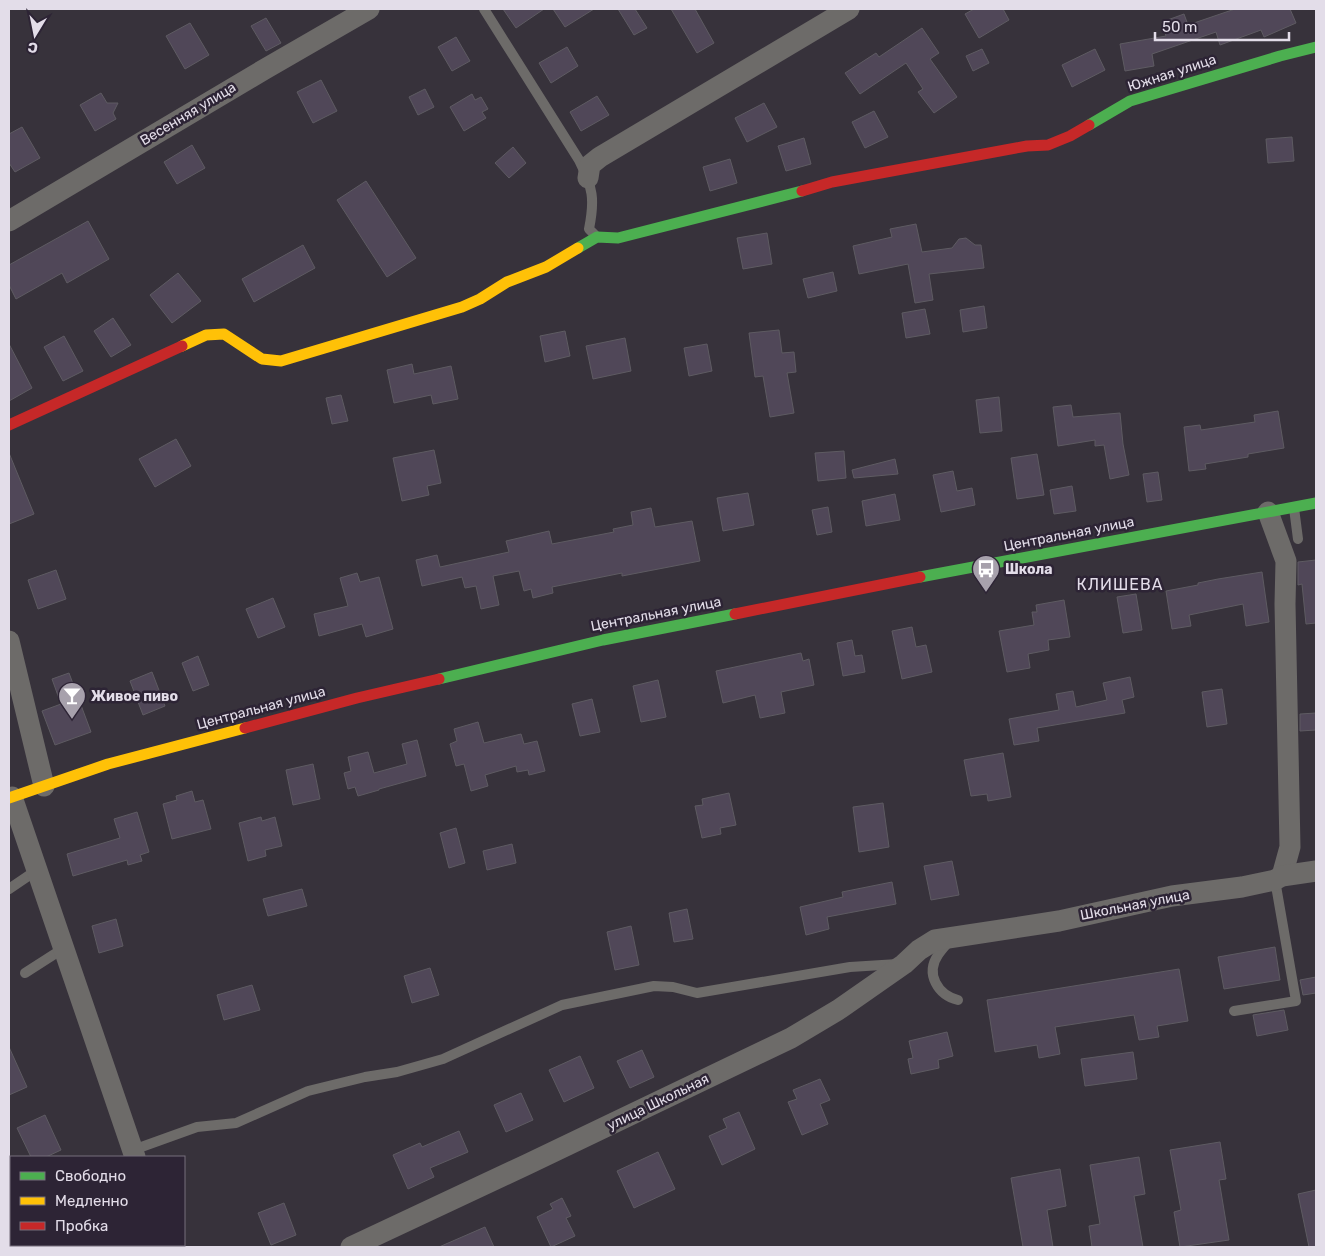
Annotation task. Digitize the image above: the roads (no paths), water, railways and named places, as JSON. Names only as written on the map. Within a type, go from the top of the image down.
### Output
[{"type":"street","name":"Весенняя улица","points":[[9,221],[265,68],[369,9]]},
{"type":"street","points":[[588,178],[590,165],[600,157],[849,9]]},
{"type":"street","name":"Южная улица","points":[[597,238],[618,238],[781,197],[832,182],[1027,146],[1048,144],[1078,131],[1130,101],[1316,47]]},
{"type":"street","points":[[9,426],[206,335],[224,334],[262,359],[281,361],[462,307],[480,299],[507,282],[546,267],[597,238]]},
{"type":"street","name":"Центральная улица","points":[[10,797],[108,764],[328,706],[603,640],[940,573],[1316,503]]},
{"type":"street","points":[[1268,512],[1286,561],[1285,604],[1290,847],[1278,878]]},
{"type":"street","points":[[9,641],[44,786]]},
{"type":"street","points":[[10,797],[37,870],[134,1154]]},
{"type":"street","name":"Школьная улица","points":[[953,937],[1059,921],[1172,896],[1242,887],[1316,871]]},
{"type":"street","name":"улица Школьная","points":[[351,1247],[791,1038],[838,1010],[935,940],[953,937]]},
{"type":"lane","points":[[484,9],[579,160],[588,178],[593,202],[589,229],[597,238]]},
{"type":"lane","points":[[1294,507],[1298,539]]},
{"type":"lane","points":[[9,889],[37,870]]},
{"type":"lane","points":[[1234,1011],[1296,1001],[1278,878]]},
{"type":"lane","points":[[953,937],[937,956],[933,969],[940,991],[948,997],[958,1000]]},
{"type":"lane","points":[[25,974],[64,948]]},
{"type":"lane","points":[[134,1154],[196,1127],[236,1123],[308,1092],[365,1077],[397,1072],[443,1058],[554,1008],[577,1002],[654,986],[673,987],[697,993],[850,967],[904,964]]},
{"type":"place","name":"Школа","points":[[986,593]]},
{"type":"place","name":"Живое пиво","points":[[72,720]]},
{"type":"district","name":"КЛИШЕВА","points":[[1120,584]]}]
